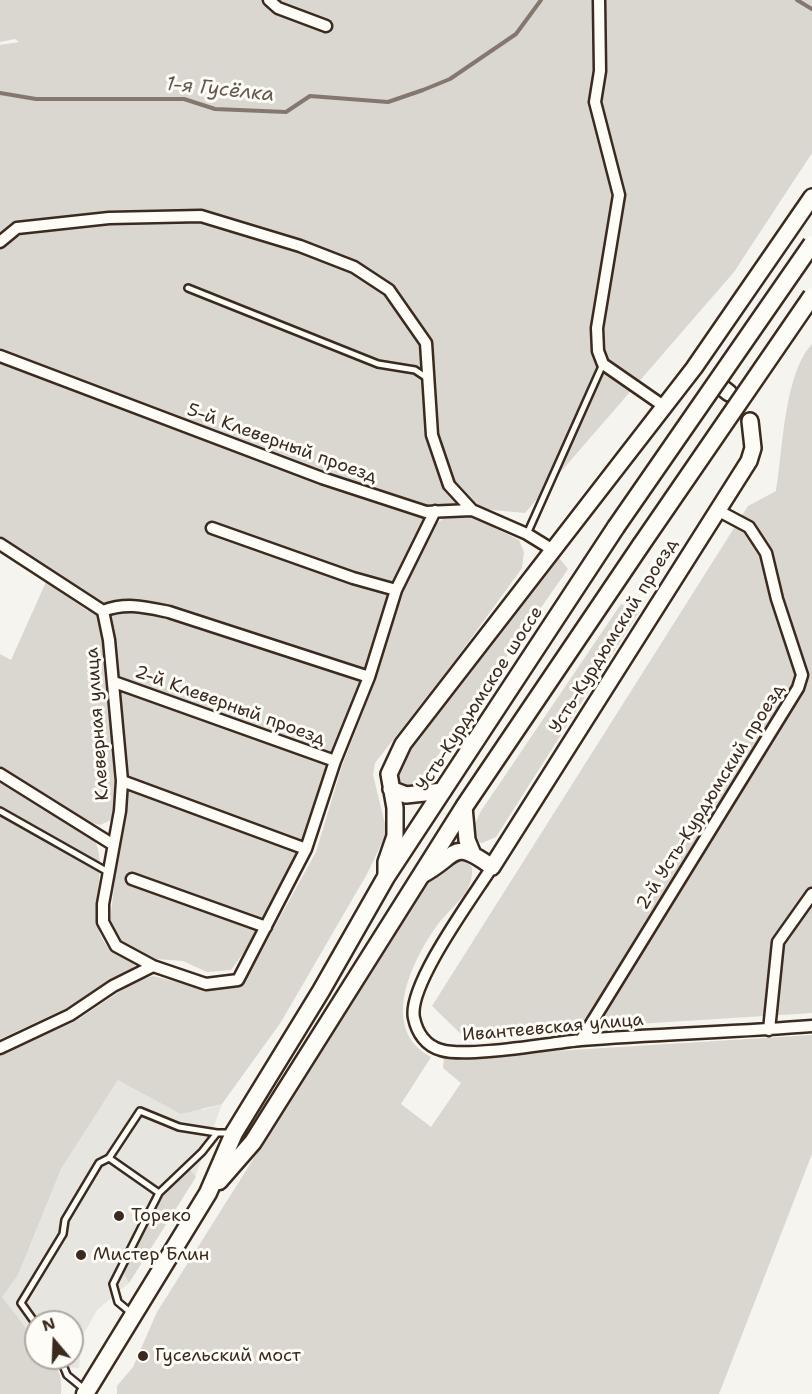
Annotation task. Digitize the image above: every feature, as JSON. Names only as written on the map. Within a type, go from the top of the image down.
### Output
[{"type":"main road","name":"Усть-Курдюмское шоссе","points":[[86,1393],[208,1193],[234,1133],[321,991],[386,877],[616,527],[812,244]]},
{"type":"main road","name":"Усть-Курдюмское шоссе","points":[[208,1193],[253,1142],[464,807],[812,296]]},
{"type":"street","points":[[269,0],[279,8],[326,26]]},
{"type":"street","points":[[599,0],[600,71],[595,102],[619,195],[597,328],[598,351],[603,364],[665,406]]},
{"type":"street","points":[[386,877],[386,861],[395,836],[395,807],[389,774],[403,744],[665,406],[699,372],[812,197]]},
{"type":"street","points":[[0,242],[17,228],[109,218],[201,216],[300,246],[354,267],[389,290],[426,343],[432,435],[449,485],[472,510]]},
{"type":"street","name":"5-й Клеверный проезд","points":[[0,356],[322,478],[426,512],[472,510],[527,534],[553,550]]},
{"type":"street","name":"Усть-Курдюмский проезд","points":[[492,867],[749,461],[753,448],[750,421]]},
{"type":"street","name":"2-й Усть-Курдюмский проезд","points":[[581,1040],[798,688],[802,675],[765,553],[749,527],[717,510]]},
{"type":"street","points":[[132,879],[266,927],[306,849],[335,761],[369,677],[396,590],[435,511]]},
{"type":"street","points":[[212,528],[353,578],[396,590]]},
{"type":"street","points":[[0,544],[102,611],[134,605],[169,612],[369,677]]},
{"type":"street","name":"Клеверная улица","points":[[102,611],[114,682],[116,734],[122,781],[120,811],[112,844],[103,922],[116,946],[153,966],[206,984],[238,980],[266,927]]},
{"type":"street","name":"2-й Клеверный проезд","points":[[114,682],[335,761]]},
{"type":"street","points":[[0,774],[112,844]]},
{"type":"street","points":[[122,781],[306,849]]},
{"type":"street","points":[[391,789],[406,795],[443,791]]},
{"type":"street","points":[[464,807],[467,840],[472,852]]},
{"type":"street","points":[[422,875],[447,856],[462,850],[472,852],[492,867]]},
{"type":"street","name":"Ивантеевская улица","points":[[492,867],[426,972],[414,998],[413,1016],[419,1034],[429,1045],[456,1052],[581,1040],[812,1026]]},
{"type":"street","points":[[769,1030],[778,942],[812,894]]},
{"type":"street","points":[[0,1048],[70,1015],[113,986],[153,966]]},
{"type":"lane","points":[[188,288],[378,364],[415,370],[429,379]]},
{"type":"lane","points":[[527,534],[603,364]]},
{"type":"lane","points":[[0,811],[109,872]]},
{"type":"lane","points":[[26,1310],[21,1303],[63,1234],[65,1220],[99,1163],[109,1158],[140,1112],[179,1127],[217,1133],[234,1133]]},
{"type":"lane","points":[[133,1314],[118,1302],[113,1284],[159,1193],[202,1152],[217,1133]]},
{"type":"lane","points":[[109,1158],[159,1193]]},
{"type":"lane","points":[[64,1370],[66,1375],[86,1393]]},
{"type":"shaded area","points":[[0,0],[812,0],[812,153],[734,272],[525,513],[429,504],[296,854],[250,944],[231,970],[207,972],[183,961],[156,959],[122,944],[110,921],[127,778],[119,688],[108,681],[117,771],[115,806],[111,820],[100,825],[89,822],[0,767],[0,654],[11,660],[46,582],[88,611],[89,596],[0,536],[0,45],[19,42],[15,39],[0,42]]},
{"type":"shaded area","points":[[812,344],[812,1013],[462,1035],[432,1006],[748,506],[776,491],[790,393],[803,357]]},
{"type":"shaded area","points":[[468,515],[519,540],[524,552],[522,568],[456,659],[375,763],[373,775],[387,832],[367,874],[281,1022],[222,1104],[181,1114],[118,1080],[61,1169],[18,1275],[2,1297],[24,1325],[24,1370],[58,1370],[61,1394],[0,1394],[0,1054],[74,1022],[134,982],[153,976],[207,989],[243,984],[316,852],[342,766],[376,678],[402,591],[436,524],[443,519]]},
{"type":"shaded area","points":[[556,554],[568,569],[417,785],[411,790],[399,785],[397,778],[407,749]]},
{"type":"shaded area","points":[[621,604],[639,612],[496,837],[482,843],[476,841],[471,832],[481,811]]},
{"type":"shaded area","points":[[0,781],[95,841],[100,868],[98,927],[111,950],[135,965],[132,971],[110,981],[67,1008],[0,1039]]},
{"type":"shaded area","points":[[460,856],[472,867],[470,884],[438,924],[418,956],[410,975],[403,1012],[406,1029],[415,1045],[431,1057],[401,1104],[431,1127],[461,1083],[443,1068],[444,1058],[812,1035],[812,1154],[719,1394],[117,1394],[117,1386],[133,1367],[157,1312],[427,883],[436,871]]},
{"type":"shaded area","points":[[118,1080],[203,1110],[222,1104],[195,1177],[129,1283],[97,1310],[84,1333],[84,1310],[24,1310],[24,1326],[1,1297],[18,1275],[61,1169]]},
{"type":"shaded area","points":[[190,1170],[196,1177],[129,1283],[124,1273],[161,1197]]},
{"type":"waterway","name":"1-я Гусёлка","points":[[0,93],[36,99],[184,99],[215,109],[286,112],[310,96],[388,102],[450,79],[516,34],[541,0]]},
{"type":"waterway","name":"1-я Гусёлка","points":[[797,0],[812,9]]},
{"type":"place","name":"Тореко","points":[[119,1216]]},
{"type":"place","name":"Мистер Блин","points":[[81,1255]]},
{"type":"place","name":"Гусельский мост","points":[[143,1356]]}]
